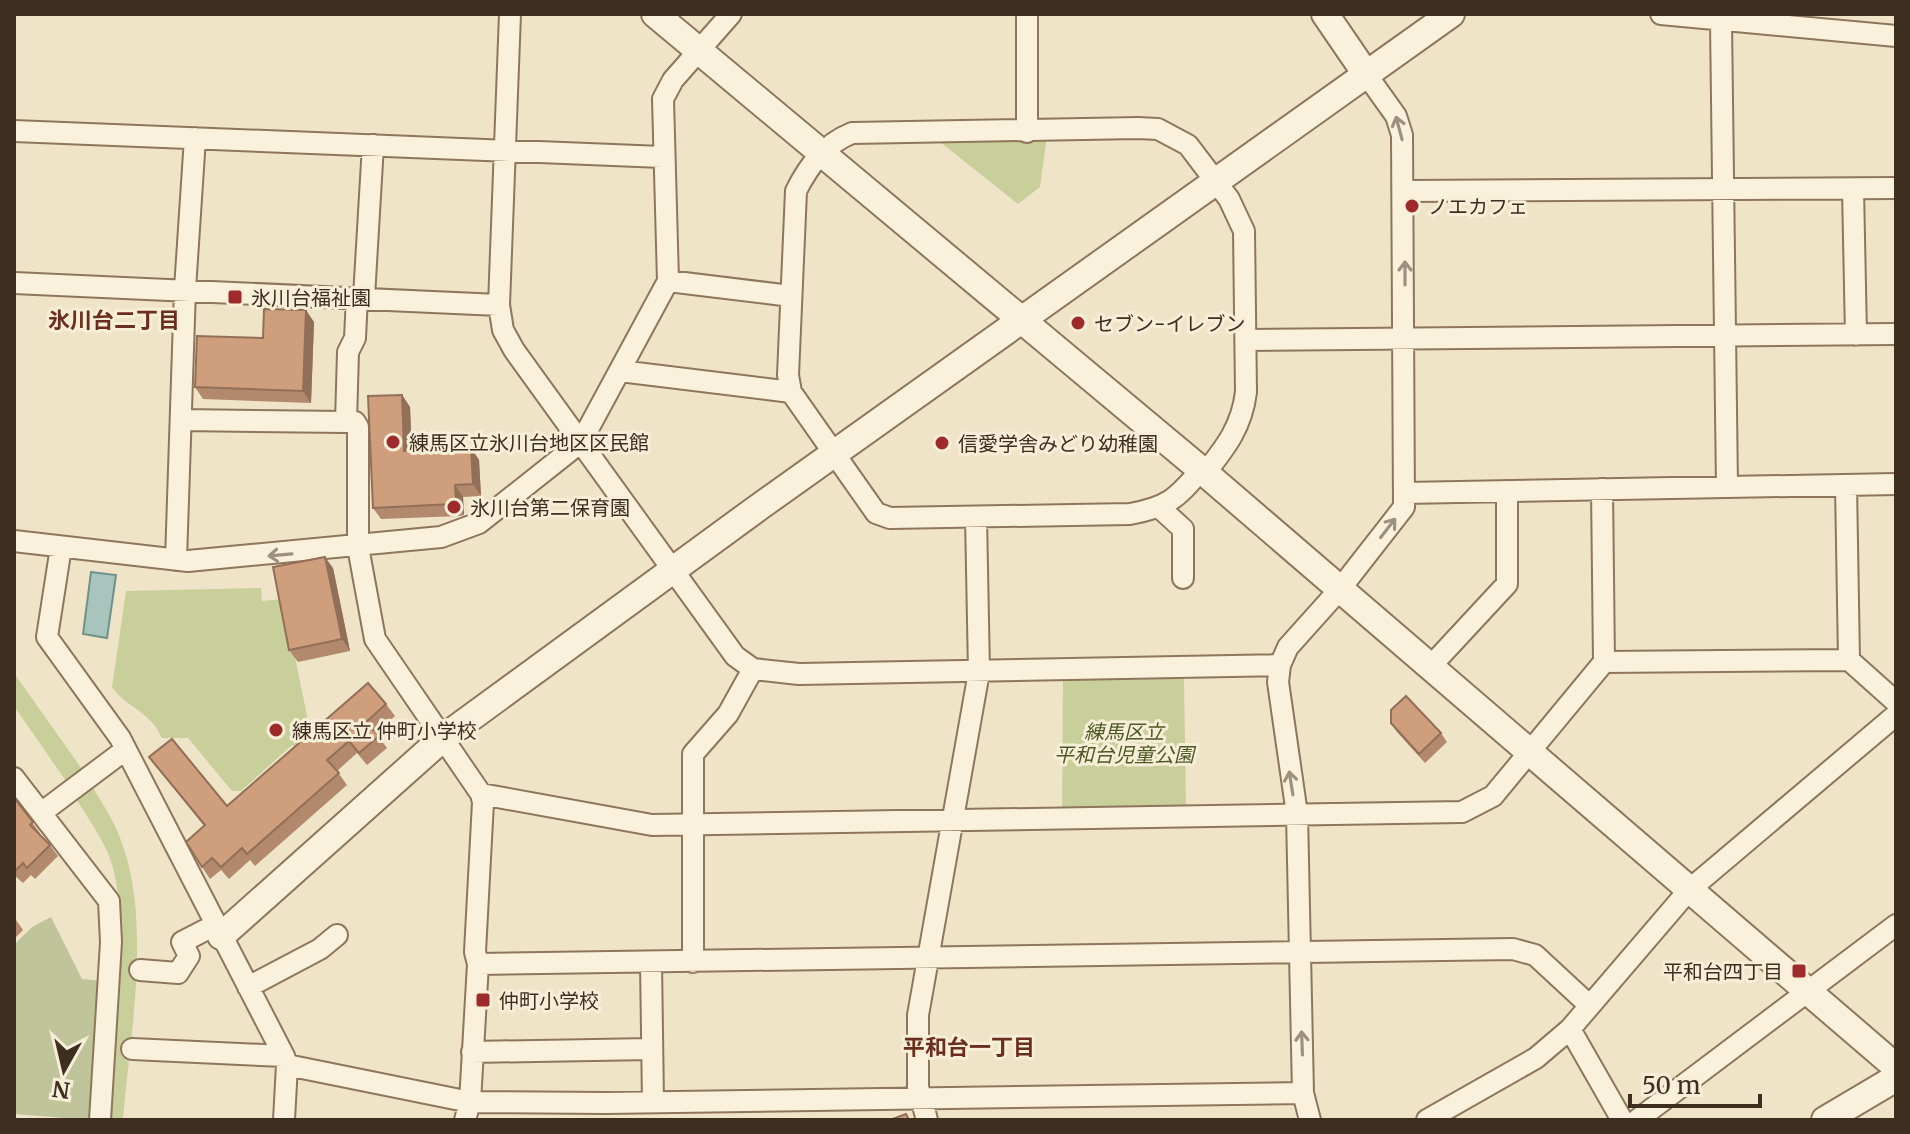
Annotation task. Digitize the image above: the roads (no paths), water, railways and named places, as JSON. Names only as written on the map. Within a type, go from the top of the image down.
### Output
[{"type":"street","points":[[510,14],[499,305],[508,340],[735,656],[753,669],[799,674],[1280,665]]},
{"type":"street","points":[[655,14],[1023,318],[1896,1067]]},
{"type":"street","points":[[14,541],[176,560],[358,547],[462,532],[479,523],[581,442],[668,281],[662,157],[663,99],[673,80],[731,14]]},
{"type":"street","points":[[1027,14],[1027,132]]},
{"type":"street","points":[[1310,1120],[1303,1093],[1297,814],[1278,701],[1280,665],[1288,647],[1340,589],[1404,507],[1405,191],[1402,135],[1396,116],[1325,14]]},
{"type":"street","points":[[140,970],[178,973],[189,956],[182,942],[218,930],[443,738],[672,570],[1451,14]]},
{"type":"street","points":[[1661,14],[1896,36]]},
{"type":"street","points":[[1721,22],[1727,487]]},
{"type":"street","points":[[1158,129],[1188,145],[1229,199],[1244,231],[1246,340],[1243,417],[1232,439],[1179,496],[1160,508],[1130,514],[976,517],[890,518],[876,513],[791,392],[788,375],[796,191],[807,169],[822,152],[835,139],[852,133],[1158,129]]},
{"type":"street","points":[[14,131],[662,157]]},
{"type":"street","points":[[176,560],[185,289],[195,138]]},
{"type":"street","points":[[346,422],[348,352],[355,338],[360,297],[373,145]]},
{"type":"street","points":[[1405,191],[1896,188]]},
{"type":"street","points":[[1853,189],[1856,335]]},
{"type":"street","points":[[668,281],[791,296]]},
{"type":"street","points":[[14,283],[499,305]]},
{"type":"street","points":[[1246,340],[1896,334]]},
{"type":"street","points":[[620,371],[791,392]]},
{"type":"street","points":[[181,420],[355,422],[358,427],[358,547],[375,639],[481,794],[475,952],[478,964],[467,1111]]},
{"type":"street","points":[[1404,493],[1896,484]]},
{"type":"street","points":[[1846,485],[1849,660]]},
{"type":"street","points":[[481,794],[652,825],[1462,812],[1493,796],[1531,754],[1604,662],[1602,489]]},
{"type":"street","points":[[1430,667],[1507,584],[1507,491]]},
{"type":"street","points":[[1160,508],[1183,529],[1183,578]]},
{"type":"street","points":[[927,1120],[920,1098],[918,1015],[925,957],[979,672],[976,517]]},
{"type":"street","points":[[61,547],[47,637],[125,750],[286,1060],[284,1120]]},
{"type":"street","points":[[1604,662],[1849,660],[1896,702]]},
{"type":"street","points":[[693,962],[693,754],[728,714],[753,669]]},
{"type":"street","points":[[1427,1120],[1536,1058],[1570,1029],[1689,890],[1896,715]]},
{"type":"street","points":[[41,813],[125,750]]},
{"type":"street","points":[[14,778],[109,901],[111,942],[100,1120]]},
{"type":"street","points":[[1637,1120],[1896,925]]},
{"type":"street","points":[[248,987],[320,949],[337,935]]},
{"type":"street","points":[[478,964],[1526,950],[1589,1005]]},
{"type":"street","points":[[651,962],[653,1102]]},
{"type":"street","points":[[1570,1029],[1622,1120]]},
{"type":"street","points":[[132,1049],[286,1060],[467,1111],[653,1102],[1303,1093]]},
{"type":"street","points":[[472,1052],[651,1049]]},
{"type":"street","points":[[1825,1120],[1896,1078]]},
{"type":"water","points":[[91,572],[116,575],[107,638],[83,634]]},
{"type":"place","name":"ノエカフェ","points":[[1412,206]]},
{"type":"place","name":"氷川台福祉園","points":[[235,297]]},
{"type":"place","name":"セブン-イレブン","points":[[1078,323]]},
{"type":"place","name":"練馬区立氷川台地区区民館","points":[[393,442]]},
{"type":"place","name":"信愛学舎みどり幼稚園","points":[[942,443]]},
{"type":"place","name":"氷川台第二保育園","points":[[454,507]]},
{"type":"place","name":"練馬区立 仲町小学校","points":[[276,730]]},
{"type":"place","name":"平和台四丁目","points":[[1799,971]]},
{"type":"place","name":"仲町小学校","points":[[483,1000]]},
{"type":"district","name":"氷川台二丁目","points":[[114,320]]},
{"type":"district","name":"平和台一丁目","points":[[969,1047]]},
{"type":"park label","name":"練馬区立 平和台児童公園","points":[[1124,742]]}]
